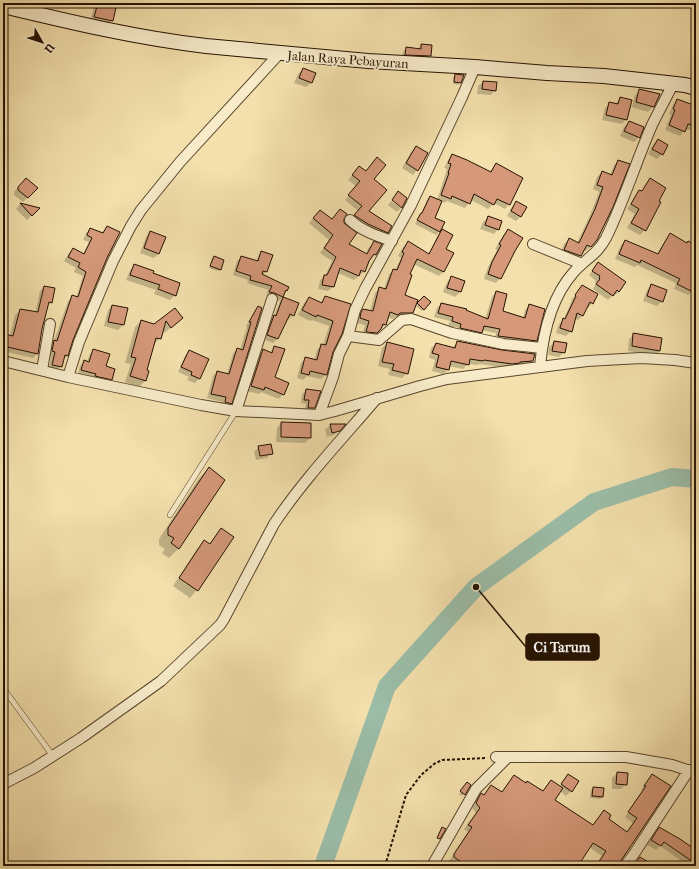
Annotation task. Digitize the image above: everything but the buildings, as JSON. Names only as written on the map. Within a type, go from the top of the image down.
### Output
[{"type":"main road","name":"Jalan Raya Pebayuran","points":[[3,6],[179,43],[279,54],[368,61],[604,76],[696,88]]},
{"type":"street","points":[[68,377],[79,342],[110,268],[122,243],[141,210],[180,162],[279,54]]},
{"type":"street","points":[[319,415],[340,354],[348,336],[355,310],[411,206],[475,67]]},
{"type":"street","points":[[540,366],[542,348],[555,300],[572,273],[593,256],[601,246],[612,226],[652,125],[673,84]]},
{"type":"street","points":[[350,220],[357,227],[376,236],[392,241]]},
{"type":"street","points":[[533,244],[582,264]]},
{"type":"street","points":[[236,411],[272,300]]},
{"type":"street","points":[[348,336],[379,340],[404,319],[411,319],[452,333],[503,344],[542,348]]},
{"type":"street","points":[[42,370],[50,324]]},
{"type":"street","points":[[3,361],[68,377],[236,411],[319,415],[447,379],[540,366],[587,361],[641,358],[696,363]]},
{"type":"street","points":[[3,784],[53,756],[81,738],[160,682],[220,625],[280,514],[378,398]]},
{"type":"street","points":[[496,757],[626,757],[692,771],[659,815],[625,866]]},
{"type":"street","points":[[432,866],[476,789],[508,757]]},
{"type":"lane","points":[[170,515],[236,411]]},
{"type":"lane","points":[[3,688],[53,756]]},
{"type":"path","points":[[385,866],[406,795],[421,775],[434,764],[442,760],[496,757]]},
{"type":"waterway","points":[[323,866],[387,686],[476,587],[594,502],[672,477],[696,479]]},
{"type":"place","name":"Ci Tarum","points":[[476,587]]}]
